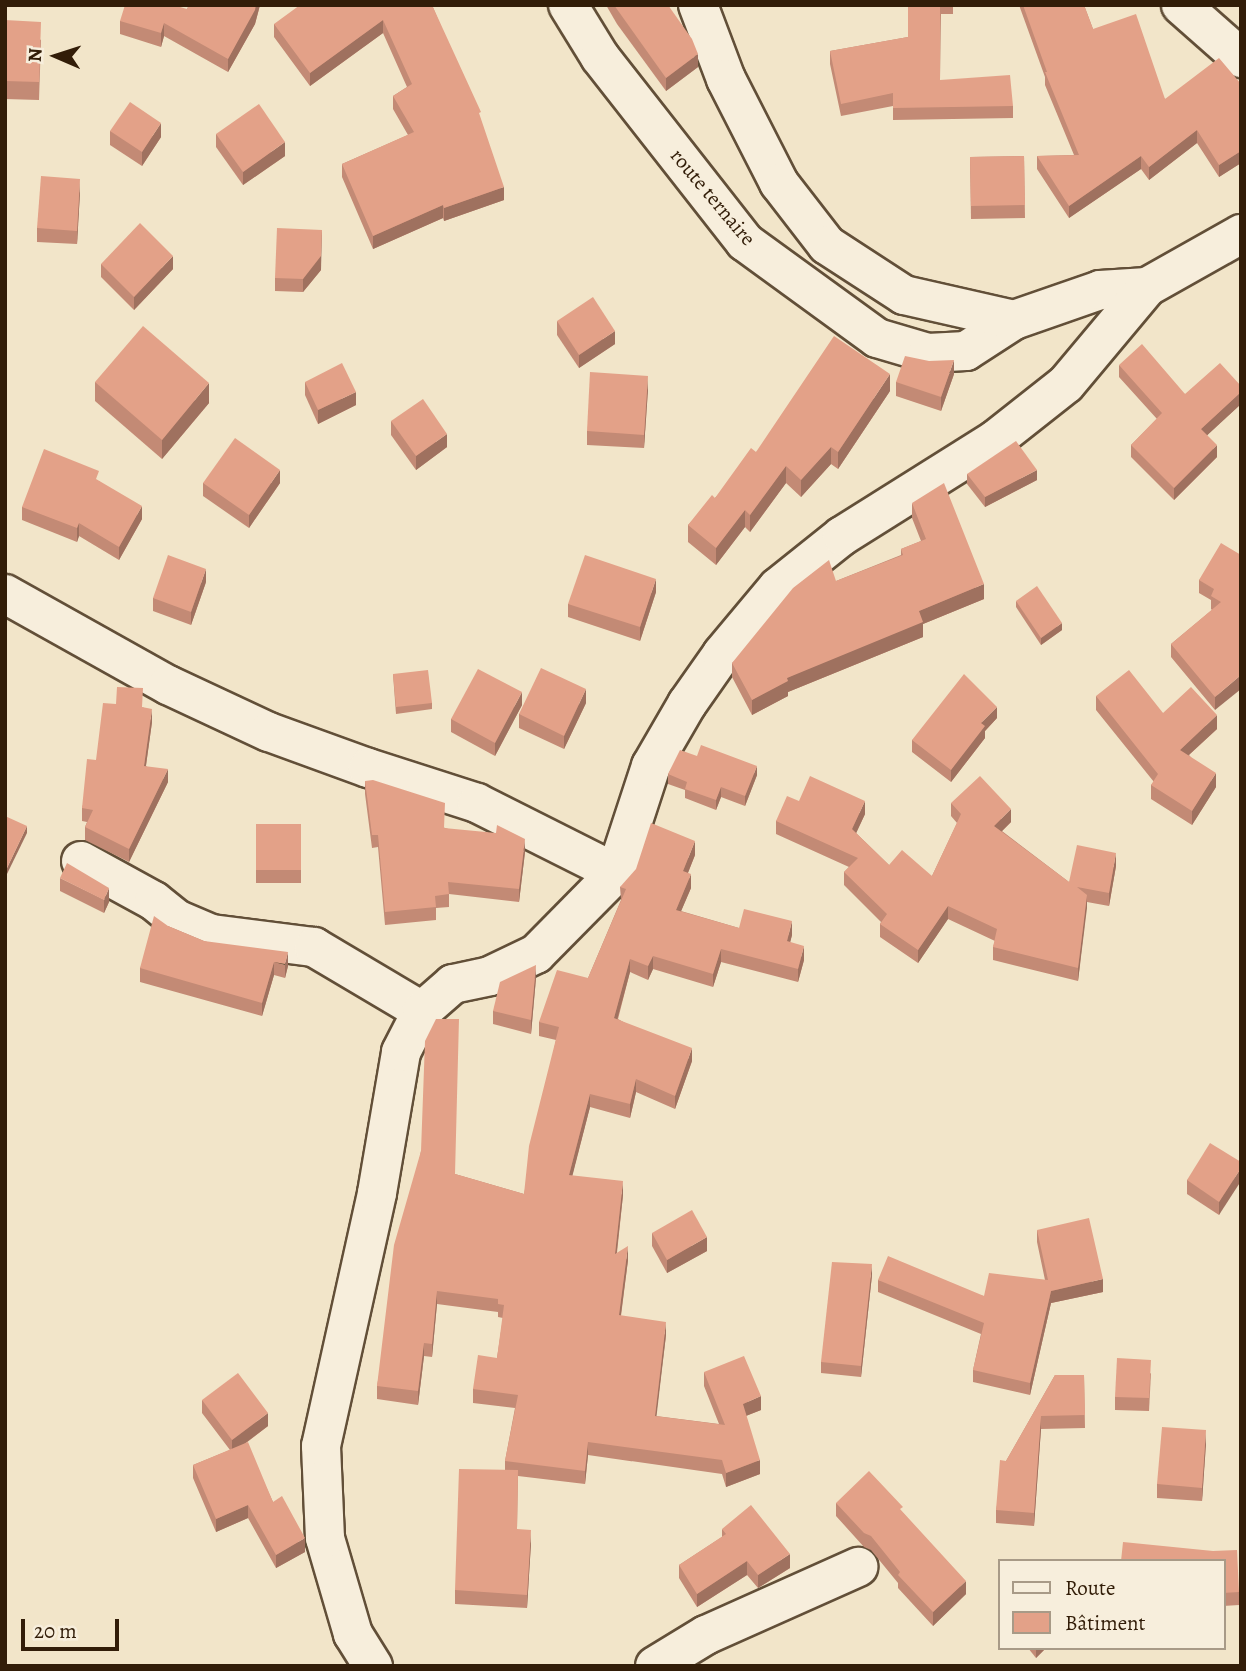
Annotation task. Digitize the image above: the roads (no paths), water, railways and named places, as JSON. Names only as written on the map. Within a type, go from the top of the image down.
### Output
[{"type":"street","name":"route ternaire","points":[[568,5],[600,57],[746,242],[877,338],[928,353],[966,351],[1014,320],[1100,290],[1147,287]]},
{"type":"street","points":[[698,5],[726,79],[779,183],[827,245],[904,295],[1014,320]]},
{"type":"street","points":[[1181,5],[1241,58]]},
{"type":"street","points":[[373,1666],[353,1633],[325,1538],[321,1446],[377,1193],[401,1052],[422,1011],[453,984],[490,976],[536,954],[616,873],[651,766],[687,704],[715,664],[778,587],[842,536],[995,440],[1066,384],[1147,287],[1241,234]]},
{"type":"street","points":[[5,594],[168,685],[269,732],[477,803],[616,873]]},
{"type":"street","points":[[81,861],[154,901],[176,919],[212,934],[314,947],[422,1011]]},
{"type":"street","points":[[655,1666],[706,1635],[858,1567]]}]
